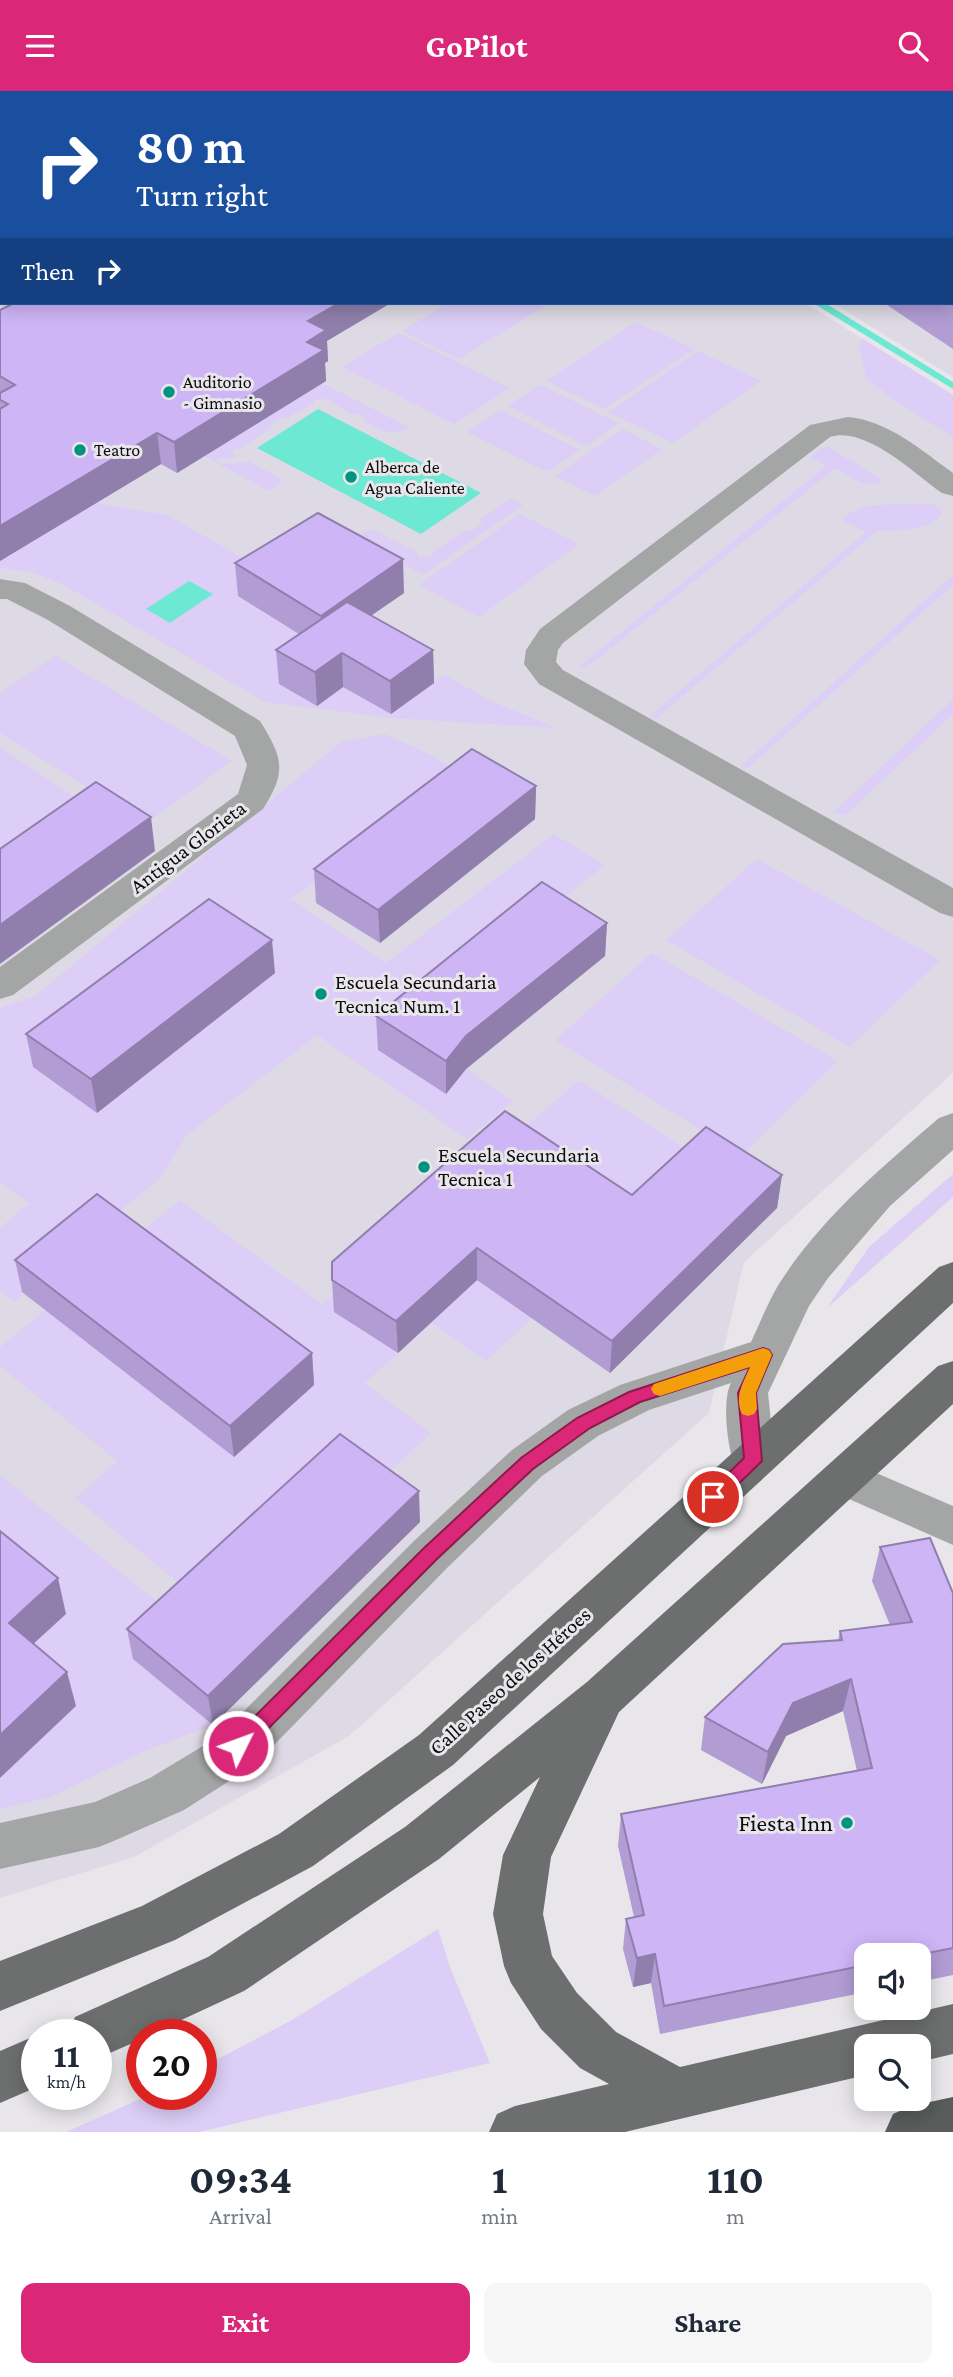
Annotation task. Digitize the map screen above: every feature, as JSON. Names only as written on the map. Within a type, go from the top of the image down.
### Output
[{"type":"highway","points":[[911,2132],[953,2123]]},
{"type":"main road","name":"Calle Paseo de los Héroes","points":[[0,1986],[158,1923],[296,1850],[436,1750],[953,1278]]},
{"type":"main road","points":[[112,2026],[226,1974],[422,1843],[603,1697],[846,1478],[947,1392]]},
{"type":"main road","points":[[603,1697],[527,1855],[518,1914],[528,1966],[559,2011],[598,2050],[678,2095]]},
{"type":"main road","points":[[931,2034],[953,2029]]},
{"type":"main road","points":[[515,2132],[854,2052]]},
{"type":"main road","points":[[0,2077],[21,2068]]},
{"type":"street","points":[[953,487],[869,430],[847,425],[820,431],[551,636],[542,650],[540,664],[551,677],[953,904]]},
{"type":"street","name":"Antigua Glorieta","points":[[0,589],[14,590],[59,613],[248,729],[261,751],[265,775],[251,801],[0,986]]},
{"type":"street","points":[[753,1461],[747,1393],[793,1297],[847,1227],[876,1195],[953,1128]]},
{"type":"street","points":[[0,1846],[99,1824],[167,1794],[220,1761],[256,1731],[431,1554],[527,1463],[583,1423],[635,1397],[763,1355]]},
{"type":"street","points":[[846,1478],[953,1526]]},
{"type":"shaded area","name":"Escuela Secundaria Tecnica 1","points":[[0,305],[808,305],[953,395],[953,1073],[744,1262],[709,1413],[349,1736],[134,1857],[0,1898]]},
{"type":"shaded area","points":[[445,305],[547,305],[459,359],[402,331]]},
{"type":"shaded area","points":[[836,305],[953,305],[953,377]]},
{"type":"shaded area","points":[[636,322],[694,349],[604,409],[546,381]]},
{"type":"shaded area","points":[[398,333],[510,388],[454,424],[342,367]]},
{"type":"shaded area","points":[[863,339],[953,395],[953,437],[897,402],[866,378],[859,346]]},
{"type":"shaded area","points":[[698,351],[761,381],[673,443],[608,412]]},
{"type":"shaded area","points":[[322,383],[409,427],[396,432],[385,431],[326,399],[314,400],[314,403],[286,419],[282,417],[269,426],[272,428],[239,449],[233,449],[235,458],[215,460],[221,464],[250,462],[280,478],[281,483],[269,491],[204,456]]},
{"type":"shaded area","points":[[540,385],[619,423],[587,446],[507,406]]},
{"type":"shaded area","points":[[318,409],[481,493],[421,534],[257,448]]},
{"type":"shaded area","points":[[501,410],[580,450],[547,472],[467,432]]},
{"type":"shaded area","points":[[623,429],[662,449],[595,496],[555,476]]},
{"type":"shaded area","points":[[829,447],[881,479],[877,484],[861,483],[838,469],[833,470],[591,664],[584,668],[580,666],[826,466],[810,457],[821,448]]},
{"type":"shaded area","points":[[510,498],[523,505],[423,575],[354,537],[371,529],[417,552],[419,557],[433,555],[433,552],[465,530],[470,532],[483,522],[479,520]]},
{"type":"shaded area","points":[[96,503],[167,515],[245,559],[433,683],[445,675],[491,701],[556,728],[390,718],[265,702],[64,585],[34,573],[0,568],[0,561]]},
{"type":"shaded area","points":[[933,504],[943,512],[937,519],[913,529],[877,531],[657,718],[650,718],[866,532],[843,521],[846,515],[869,505]]},
{"type":"shaded area","points":[[520,514],[579,544],[479,617],[419,585]]},
{"type":"shaded area","points":[[953,575],[953,585],[748,768],[740,767]]},
{"type":"shaded area","points":[[189,581],[213,594],[170,623],[146,609]]},
{"type":"shaded area","points":[[56,656],[232,761],[145,824],[0,733],[0,693]]},
{"type":"shaded area","points":[[953,699],[953,714],[846,815],[836,813],[835,811]]},
{"type":"shaded area","points":[[385,734],[431,755],[462,774],[291,899],[386,963],[554,834],[605,865],[541,916],[605,956],[466,1068],[513,1101],[467,1139],[317,1035],[187,1135],[158,1180],[22,1292],[15,1302],[0,1291],[0,1228],[29,1203],[0,1183],[0,1008],[35,996],[341,742]]},
{"type":"shaded area","points":[[0,747],[87,805],[0,866]]},
{"type":"shaded area","points":[[757,859],[940,960],[850,1047],[666,940]]},
{"type":"shaded area","points":[[652,953],[838,1061],[742,1155],[555,1040]]},
{"type":"shaded area","points":[[579,1080],[703,1160],[486,1361],[432,1323],[365,1383],[431,1433],[372,1488],[198,1599],[75,1498],[117,1461],[0,1366],[0,1347],[180,1200],[322,1304]]},
{"type":"shaded area","points":[[953,1174],[953,1197],[827,1308],[869,1247]]},
{"type":"shaded area","points":[[0,1475],[177,1618],[134,1659],[213,1725],[142,1752],[51,1797],[0,1809],[0,1778],[19,1657],[0,1558]]},
{"type":"shaded area","points":[[438,1929],[451,1970],[490,2063],[199,2132],[66,2132],[126,2105],[126,2110],[217,2110],[217,2060],[292,2020]]},
{"type":"building","points":[[10,305],[336,305],[308,321],[326,330],[307,342],[324,350],[174,442],[157,433],[0,526],[0,409],[8,404],[0,400],[0,393],[15,385],[0,376],[0,310]]},
{"type":"building","points":[[318,513],[403,559],[321,616],[235,563]]},
{"type":"building","points":[[347,602],[433,650],[390,681],[342,653],[315,672],[276,650]]},
{"type":"building","points":[[472,749],[536,786],[378,910],[314,869]]},
{"type":"building","points":[[96,782],[151,817],[0,925],[0,849]]},
{"type":"building","points":[[542,882],[607,923],[466,1036],[446,1061],[376,1016]]},
{"type":"building","points":[[209,899],[272,940],[91,1079],[26,1034]]},
{"type":"building","points":[[505,1111],[632,1195],[706,1127],[782,1175],[612,1341],[477,1248],[396,1321],[332,1280],[332,1262]]},
{"type":"building","points":[[97,1194],[312,1353],[230,1426],[15,1260]]},
{"type":"building","points":[[340,1434],[419,1491],[208,1696],[127,1629]]},
{"type":"building","points":[[0,1531],[58,1578],[9,1623],[67,1672],[0,1735]]},
{"type":"building","name":"Fiesta Inn","points":[[930,1538],[953,1593],[953,1948],[931,1952],[931,1943],[854,1943],[854,1967],[664,2006],[655,1954],[637,1958],[626,1919],[644,1915],[621,1814],[872,1768],[851,1679],[793,1703],[768,1752],[705,1717],[783,1644],[842,1640],[840,1631],[912,1622],[880,1547]]},
{"type":"waterway","points":[[821,305],[953,386]]},
{"type":"slow traffic","points":[[660,1389],[763,1355],[747,1393],[748,1409]]},
{"type":"place","name":"Auditorio - Gimnasio","points":[[169,392]]},
{"type":"place","name":"Teatro","points":[[80,450]]},
{"type":"place","name":"Alberca de Agua Caliente","points":[[351,477]]},
{"type":"place","name":"Escuela Secundaria Tecnica Num. 1","points":[[321,994]]},
{"type":"place","name":"Escuela Secundaria Tecnica 1","points":[[424,1167]]},
{"type":"place","name":"Fiesta Inn","points":[[847,1823]]},
{"type":"route","points":[[238,1746],[431,1554],[527,1463],[583,1423],[635,1397],[763,1355],[747,1393],[753,1461],[713,1497]]}]
